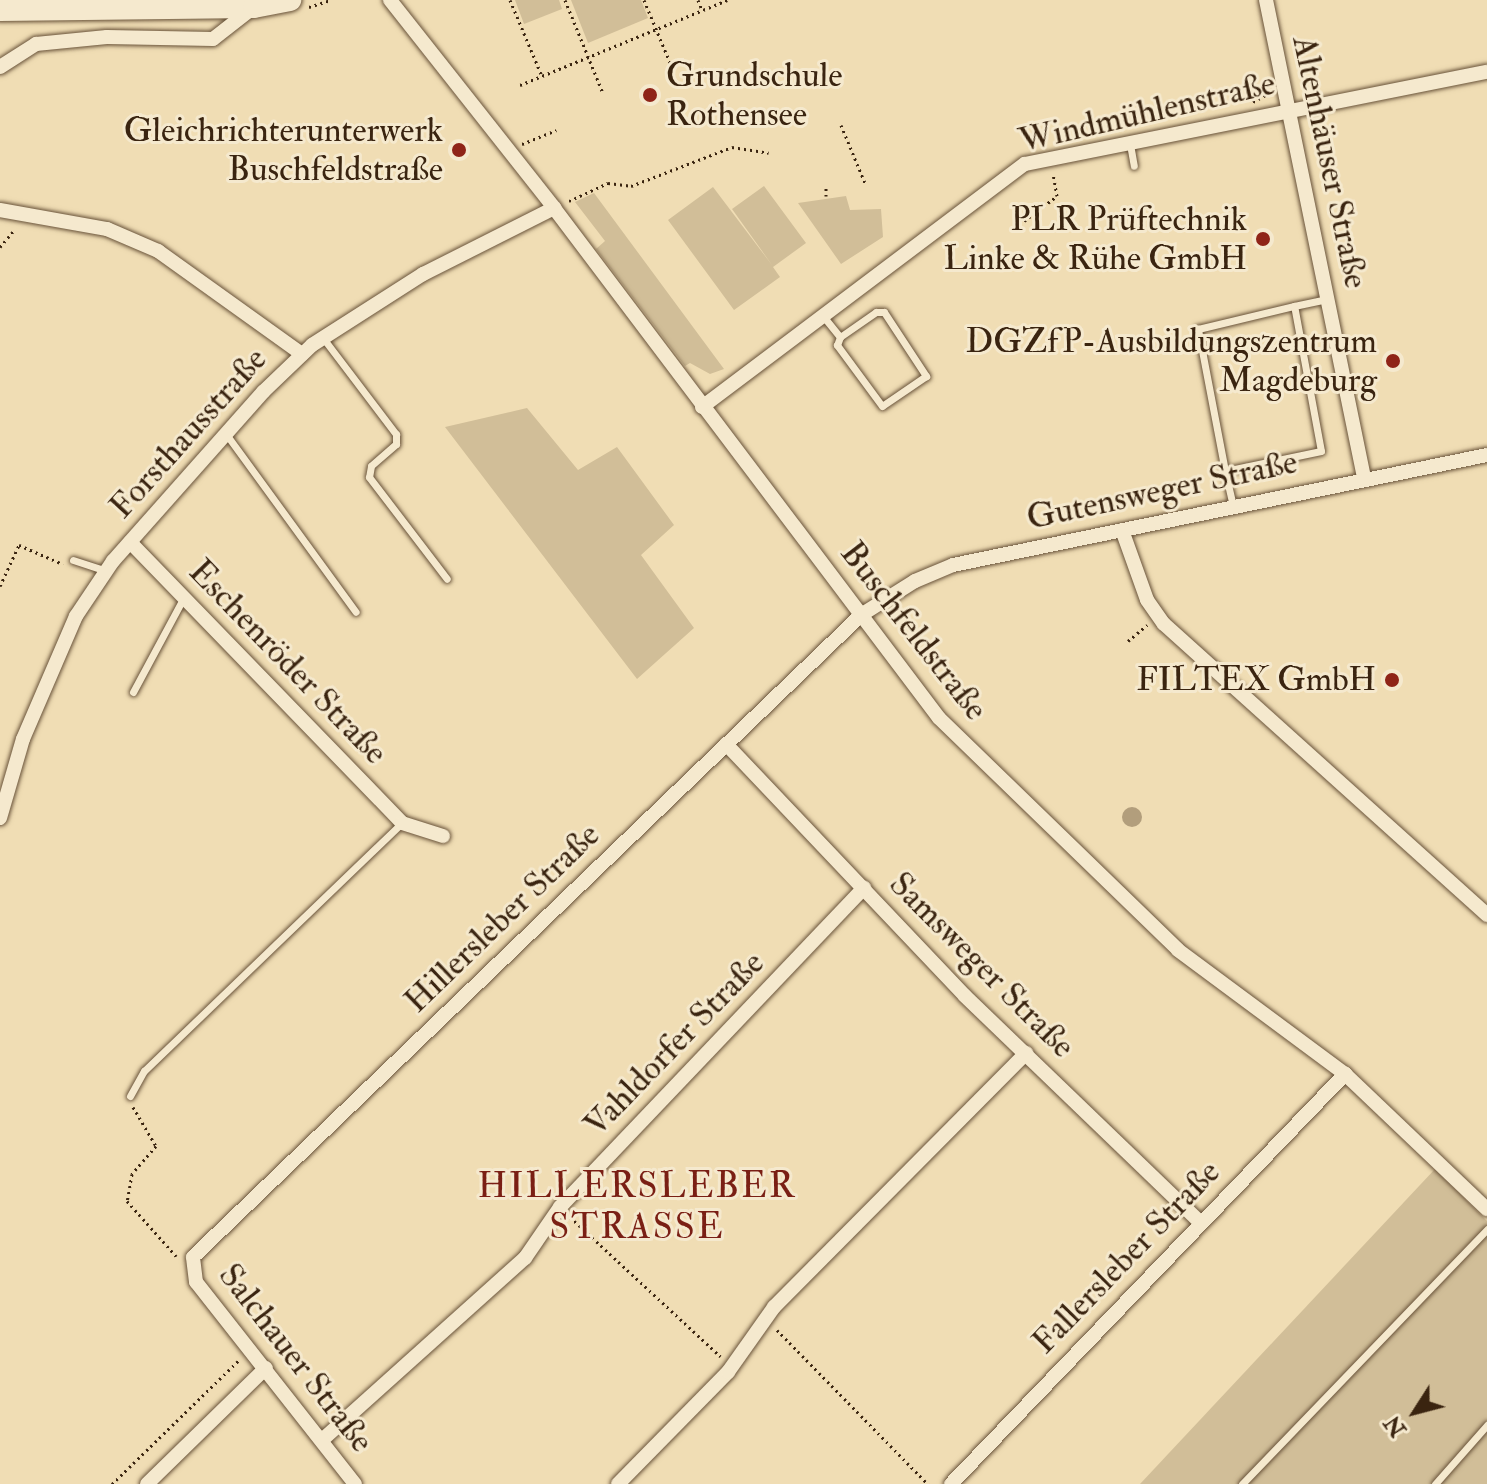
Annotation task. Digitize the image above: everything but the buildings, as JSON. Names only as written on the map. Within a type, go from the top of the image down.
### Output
[{"type":"main road","points":[[0,10],[254,7],[290,0]]},
{"type":"street","name":"Buschfeldstraße","points":[[390,0],[554,208],[939,718],[1178,950],[1345,1074],[1487,1209]]},
{"type":"street","name":"Altenhäuser Straße","points":[[1266,0],[1364,477]]},
{"type":"street","points":[[0,67],[36,44],[107,37],[213,39],[254,7]]},
{"type":"street","name":"Windmühlenstraße","points":[[702,407],[1025,164],[1487,72]]},
{"type":"street","name":"Forsthausstraße","points":[[0,818],[23,739],[58,652],[106,571],[226,434],[302,354],[323,338],[462,251],[554,208]]},
{"type":"street","points":[[0,210],[107,229],[158,251],[302,354]]},
{"type":"street","name":"Gutensweger Straße","points":[[861,615],[941,568],[1364,477],[1487,455]]},
{"type":"street","points":[[1122,530],[1157,616],[1487,915]]},
{"type":"street","name":"Eschenröder Straße","points":[[130,542],[402,823],[443,836]]},
{"type":"street","name":"Hillersleber Straße","points":[[191,1269],[195,1253],[861,615]]},
{"type":"street","name":"Samsweger Straße","points":[[726,744],[1026,1053],[1201,1223]]},
{"type":"street","name":"Vahldorfer Straße","points":[[322,1440],[525,1258],[560,1207],[864,888]]},
{"type":"street","points":[[618,1484],[731,1367],[765,1318],[1026,1053]]},
{"type":"street","name":"Fallersleber Straße","points":[[951,1484],[1345,1074]]},
{"type":"street","name":"Salchauer Straße","points":[[191,1269],[355,1484]]},
{"type":"street","points":[[147,1484],[266,1368]]},
{"type":"lane","points":[[1130,142],[1134,166]]},
{"type":"lane","points":[[1233,506],[1198,329],[1328,299]]},
{"type":"lane","points":[[1225,471],[1321,451],[1294,306]]},
{"type":"lane","points":[[876,312],[884,312],[926,376],[882,406],[837,345],[840,337],[876,312]]},
{"type":"lane","points":[[823,316],[840,337]]},
{"type":"lane","points":[[323,338],[396,434],[396,444],[371,466],[369,477],[447,579]]},
{"type":"lane","points":[[226,434],[356,612]]},
{"type":"lane","points":[[73,560],[106,571]]},
{"type":"lane","points":[[133,692],[184,597]]},
{"type":"lane","points":[[130,1096],[144,1071],[402,823]]},
{"type":"lane","points":[[1242,1484],[1487,1229]]},
{"type":"lane","points":[[1435,1484],[1487,1425]]},
{"type":"path","points":[[510,0],[542,76]]},
{"type":"path","points":[[565,0],[603,93]]},
{"type":"path","points":[[653,0],[645,2],[671,65]]},
{"type":"path","points":[[698,0],[702,10]]},
{"type":"path","points":[[520,85],[727,0]]},
{"type":"path","points":[[841,125],[865,183]]},
{"type":"path","points":[[508,150],[556,130]]},
{"type":"path","points":[[554,208],[608,183],[631,186],[732,147],[769,153]]},
{"type":"path","points":[[1024,221],[1057,196],[1053,176]]},
{"type":"path","points":[[826,188],[826,196]]},
{"type":"path","points":[[0,247],[28,214]]},
{"type":"path","points":[[0,586],[19,545],[70,567],[73,560]]},
{"type":"path","points":[[1128,641],[1157,616]]},
{"type":"path","points":[[130,1096],[137,1121],[156,1146],[132,1174],[127,1201],[191,1269]]},
{"type":"path","points":[[560,1207],[731,1367]]},
{"type":"path","points":[[765,1318],[928,1484]]},
{"type":"path","points":[[112,1484],[251,1349]]},
{"type":"shaded area","points":[[515,0],[559,0],[562,9],[524,24]]},
{"type":"shaded area","points":[[571,0],[641,0],[648,18],[588,43]]},
{"type":"shaded area","points":[[764,186],[806,243],[773,267],[780,277],[734,310],[668,220],[713,187],[772,265],[732,209]]},
{"type":"shaded area","points":[[594,193],[724,369],[710,374],[690,363],[685,366],[596,249],[605,241],[575,202]]},
{"type":"shaded area","points":[[846,196],[850,210],[881,209],[883,237],[841,264],[798,203]]},
{"type":"shaded area","points":[[527,408],[578,470],[617,447],[674,525],[641,555],[694,628],[637,679],[445,427]]},
{"type":"shaded area","points":[[1128,807],[1136,807],[1142,817],[1136,827],[1128,827],[1122,821],[1122,813]]},
{"type":"shaded area","points":[[1435,1169],[1487,1221],[1487,1484],[1140,1484]]},
{"type":"place","name":"Grundschule Rothensee","points":[[650,95]]},
{"type":"place","name":"Gleichrichterunterwerk Buschfeldstraße","points":[[459,150]]},
{"type":"place","name":"PLR Prüftechnik Linke & Rühe GmbH","points":[[1263,239]]},
{"type":"place","name":"DGZfP-Ausbildungszentrum Magdeburg","points":[[1393,361]]},
{"type":"place","name":"FILTEX GmbH","points":[[1392,680]]},
{"type":"district","name":"HILLERSLEBER STRASSE","points":[[637,1206]]}]
